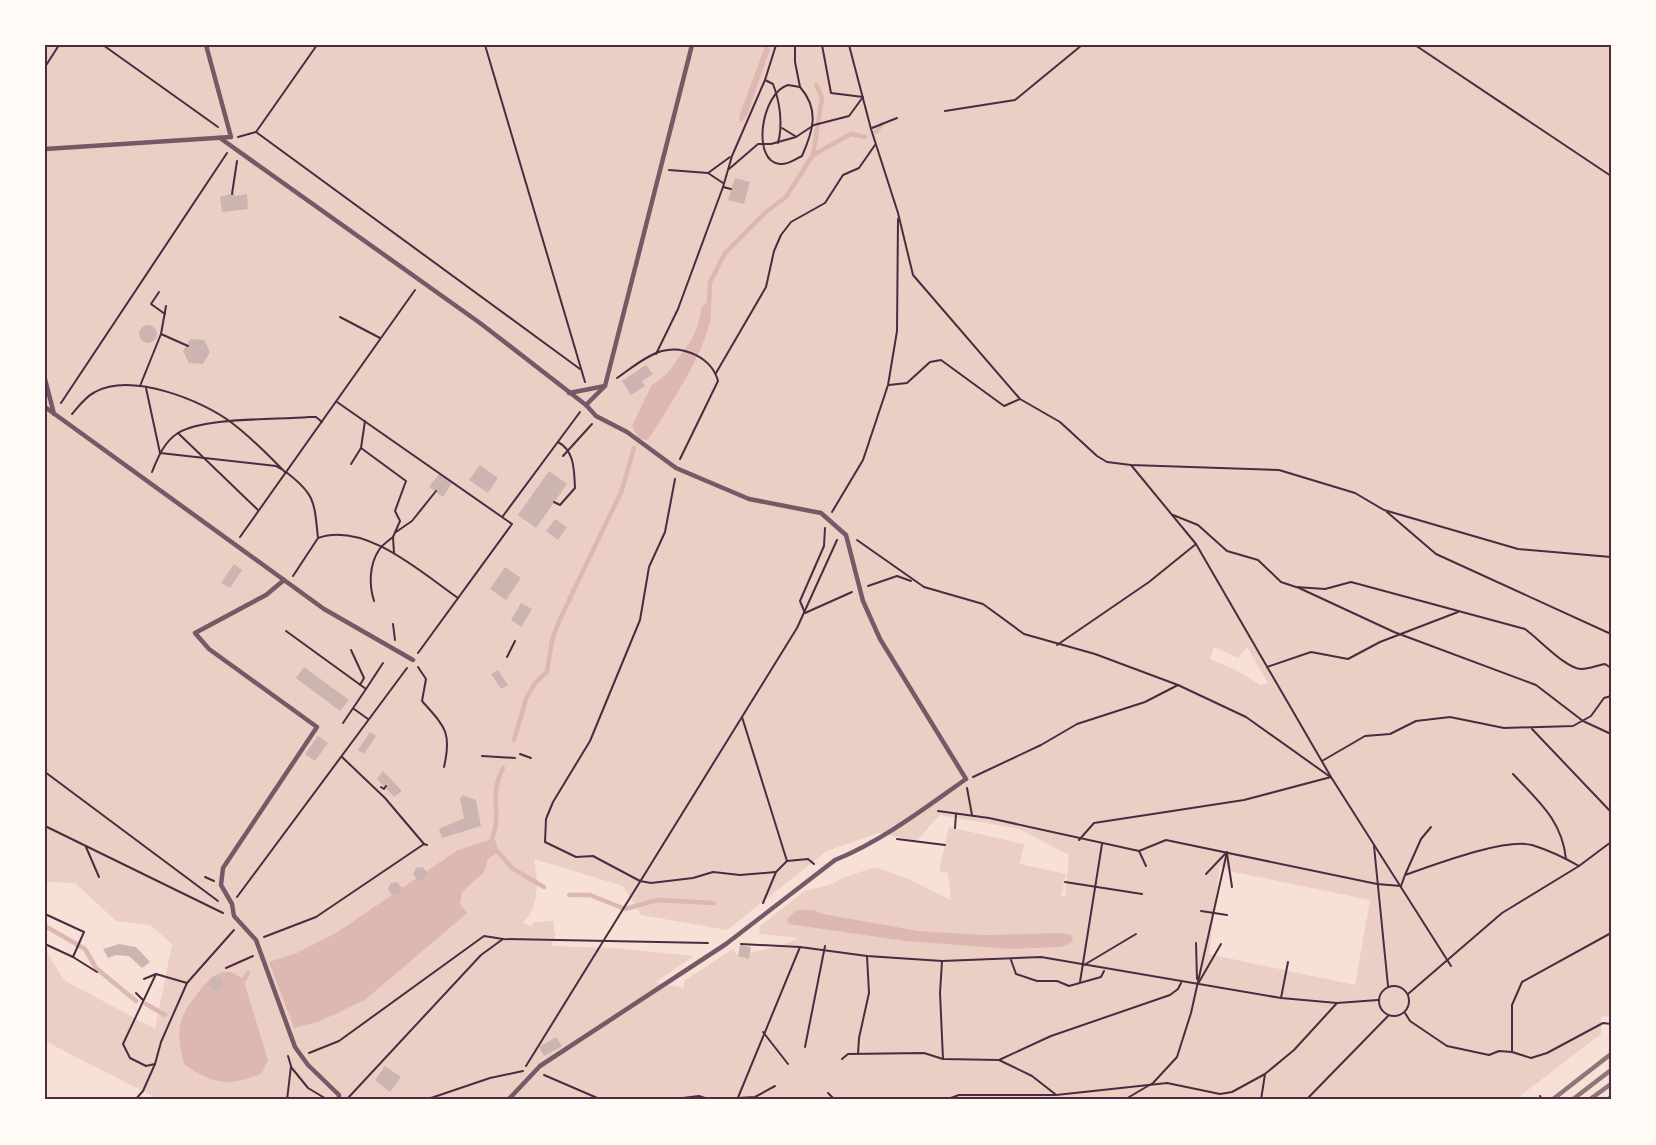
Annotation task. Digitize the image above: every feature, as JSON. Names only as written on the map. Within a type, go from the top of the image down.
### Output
[{"type":"lane","points":[[206,45],[231,137],[231,146]]},
{"type":"lane","points":[[586,405],[605,386],[692,45]]},
{"type":"lane","points":[[45,149],[231,137]]},
{"type":"lane","points":[[220,138],[420,283],[480,323],[586,405],[596,416],[627,432],[676,468],[749,499],[806,508],[828,517],[841,528],[846,535],[860,589],[880,639],[966,779],[921,811],[821,869],[726,944],[538,1068],[508,1100]]},
{"type":"lane","points":[[45,379],[54,414]]},
{"type":"lane","points":[[568,393],[605,386]]},
{"type":"lane","points":[[45,407],[324,609],[413,660]]},
{"type":"lane","points":[[286,581],[266,595],[195,633],[208,649],[317,727],[223,868],[221,885],[234,916],[256,940],[295,1047],[301,1057],[339,1095],[339,1100]]},
{"type":"path","points":[[45,67],[60,45]]},
{"type":"path","points":[[103,45],[231,137]]},
{"type":"path","points":[[251,134],[256,132],[318,45]]},
{"type":"path","points":[[485,45],[586,388]]},
{"type":"path","points":[[656,354],[678,309],[723,188],[732,156],[765,80],[776,45]]},
{"type":"path","points":[[795,45],[795,62],[800,87],[812,107],[815,125],[802,156],[785,164],[777,164],[768,157],[764,143],[766,107],[776,91],[788,85],[800,87]]},
{"type":"path","points":[[822,45],[831,93],[863,97]]},
{"type":"path","points":[[849,45],[871,129],[898,213],[913,275],[1020,399],[1060,422],[1097,456],[1107,462],[1131,465],[1279,470],[1355,493],[1384,510],[1436,554],[1611,634]]},
{"type":"path","points":[[945,111],[1015,100],[1082,45]]},
{"type":"path","points":[[1415,45],[1611,176]]},
{"type":"path","points":[[765,80],[773,84],[776,91],[782,128],[778,142]]},
{"type":"path","points":[[729,169],[758,144],[796,137],[815,125],[849,116],[863,97]]},
{"type":"path","points":[[871,129],[897,118]]},
{"type":"path","points":[[782,128],[796,137]]},
{"type":"path","points":[[256,132],[582,370]]},
{"type":"path","points":[[716,373],[766,287],[774,251],[781,235],[791,222],[825,203],[843,175],[859,168],[876,144]]},
{"type":"path","points":[[708,173],[732,156]]},
{"type":"path","points":[[802,156],[807,162]]},
{"type":"path","points":[[232,194],[238,157]]},
{"type":"path","points":[[54,414],[223,159]]},
{"type":"path","points":[[661,169],[708,173],[723,183]]},
{"type":"path","points":[[723,188],[731,189]]},
{"type":"path","points":[[805,614],[800,601],[824,546],[828,517],[863,460],[888,386],[897,331],[898,213]]},
{"type":"path","points":[[243,534],[420,283]]},
{"type":"path","points":[[159,292],[151,304],[165,314]]},
{"type":"path","points":[[140,386],[161,333],[166,306]]},
{"type":"path","points":[[340,317],[381,339]]},
{"type":"path","points":[[161,333],[188,346]]},
{"type":"path","points":[[605,386],[656,354],[674,350],[704,358],[716,373],[718,381],[676,468],[666,532],[649,567],[640,620],[628,654],[590,741],[554,802],[543,834],[545,842],[576,857],[593,856],[640,881],[659,883],[693,878],[713,872],[740,875],[776,872]]},
{"type":"path","points":[[888,386],[907,383],[930,362],[941,360],[1004,406],[1020,399]]},
{"type":"path","points":[[66,422],[85,398],[96,391],[126,384],[146,387],[188,399],[231,422],[286,473]]},
{"type":"path","points":[[344,384],[347,388]]},
{"type":"path","points":[[146,387],[160,453]]},
{"type":"path","points":[[45,772],[230,906],[512,524],[338,402]]},
{"type":"path","points":[[563,456],[596,416]]},
{"type":"path","points":[[153,471],[160,453],[178,433],[231,422],[316,417],[322,422]]},
{"type":"path","points":[[503,516],[575,419]]},
{"type":"path","points":[[351,464],[361,448],[365,421]]},
{"type":"path","points":[[178,433],[259,511]]},
{"type":"path","points":[[554,502],[560,505],[575,488],[574,464],[568,450],[558,442]]},
{"type":"path","points":[[361,448],[406,481],[395,511],[399,521],[396,532],[380,547],[374,559],[369,586],[374,601]]},
{"type":"path","points":[[160,453],[276,466],[308,489],[315,507],[318,538]]},
{"type":"path","points":[[1131,465],[1196,544],[1331,777],[1451,966]]},
{"type":"path","points":[[396,532],[412,521],[436,491]]},
{"type":"path","points":[[1384,510],[1518,549],[1611,557]]},
{"type":"path","points":[[1170,514],[1198,525],[1227,551],[1258,560],[1281,582],[1400,634],[1495,672],[1536,685],[1583,721],[1611,734]]},
{"type":"path","points":[[513,1093],[523,1071],[603,940],[616,924],[640,881],[805,614],[834,551],[841,528]]},
{"type":"path","points":[[286,581],[318,538],[330,534],[365,538],[394,553],[458,598]]},
{"type":"path","points":[[846,535],[877,552],[924,587],[983,604],[1024,634],[1056,645],[1095,654],[1178,685],[1246,717],[1331,777]]},
{"type":"path","points":[[393,537],[394,553]]},
{"type":"path","points":[[1056,645],[1149,582],[1196,544]]},
{"type":"path","points":[[805,614],[860,589],[897,576],[914,581]]},
{"type":"path","points":[[1296,587],[1325,589],[1351,582],[1525,629],[1545,643],[1563,662],[1580,670],[1605,664],[1611,668]]},
{"type":"path","points":[[1267,667],[1311,652],[1348,659],[1400,634],[1460,612]]},
{"type":"path","points":[[392,648],[396,632],[393,624]]},
{"type":"path","points":[[286,631],[366,689]]},
{"type":"path","points":[[507,657],[516,641]]},
{"type":"path","points":[[351,650],[364,678],[360,685]]},
{"type":"path","points":[[413,660],[426,679],[422,701],[443,725],[449,744],[444,767]]},
{"type":"path","points":[[343,723],[383,663]]},
{"type":"path","points":[[972,816],[966,779],[986,773],[1077,724],[1145,702],[1178,685]]},
{"type":"path","points":[[1322,761],[1365,736],[1390,734],[1416,721],[1450,717],[1504,729],[1573,726],[1591,716],[1604,698],[1611,696]]},
{"type":"path","points":[[354,708],[369,720]]},
{"type":"path","points":[[742,717],[787,861]]},
{"type":"path","points":[[1532,729],[1611,812]]},
{"type":"path","points":[[520,754],[531,758]]},
{"type":"path","points":[[482,756],[515,758]]},
{"type":"path","points":[[256,940],[316,917],[425,845],[385,798],[342,757]]},
{"type":"path","points":[[1513,774],[1553,817],[1565,846],[1566,859]]},
{"type":"path","points":[[1079,840],[1094,824],[1244,800],[1331,777]]},
{"type":"path","points":[[381,787],[384,789],[386,786]]},
{"type":"path","points":[[921,811],[972,816],[1139,851],[1166,840],[1377,884],[1401,886]]},
{"type":"path","points":[[955,828],[956,814]]},
{"type":"path","points":[[45,826],[225,914]]},
{"type":"path","points":[[1401,886],[1421,839],[1431,827]]},
{"type":"path","points":[[879,836],[945,845]]},
{"type":"path","points":[[1408,994],[1502,912],[1580,866],[1611,842]]},
{"type":"path","points":[[1080,982],[1102,844]]},
{"type":"path","points":[[1405,874],[1466,855],[1510,845],[1530,844],[1580,866]]},
{"type":"path","points":[[1374,845],[1388,986]]},
{"type":"path","points":[[86,847],[99,877]]},
{"type":"path","points":[[1139,851],[1146,866]]},
{"type":"path","points":[[1206,874],[1227,852]]},
{"type":"path","points":[[1227,852],[1232,887]]},
{"type":"path","points":[[1124,1100],[1153,1083],[1177,1057],[1197,985],[1227,852]]},
{"type":"path","points":[[758,920],[776,872],[787,861],[808,859],[821,869]]},
{"type":"path","points":[[1065,882],[1142,894]]},
{"type":"path","points":[[1201,910],[1227,915]]},
{"type":"path","points":[[45,914],[84,932],[73,957]]},
{"type":"path","points":[[135,1100],[143,1091],[155,1064],[161,1042],[187,983],[234,930]]},
{"type":"path","points":[[1512,1052],[1512,1005],[1522,982],[1611,933]]},
{"type":"path","points":[[1084,965],[1136,934]]},
{"type":"path","points":[[301,1057],[339,1041],[484,936],[503,939],[800,947],[867,956],[942,962],[1041,957],[1281,998],[1337,1003],[1378,1000]]},
{"type":"path","points":[[346,1100],[481,955],[503,939]]},
{"type":"path","points":[[1196,943],[1197,985]]},
{"type":"path","points":[[45,944],[73,957],[97,972]]},
{"type":"path","points":[[1197,985],[1221,945]]},
{"type":"path","points":[[805,1047],[825,946]]},
{"type":"path","points":[[775,1086],[755,1097],[737,1099],[800,947]]},
{"type":"path","points":[[226,968],[253,956]]},
{"type":"path","points":[[858,1054],[859,1038],[869,993],[867,956]]},
{"type":"path","points":[[1011,960],[1016,974],[1024,978],[1036,981],[1057,981],[1069,986],[1101,977],[1105,969]]},
{"type":"path","points":[[942,962],[940,993],[943,1059]]},
{"type":"path","points":[[1281,998],[1288,962]]},
{"type":"path","points":[[144,979],[156,974],[187,983]]},
{"type":"path","points":[[155,1064],[146,1066],[130,1059],[123,1044],[156,974]]},
{"type":"path","points":[[999,1060],[1051,1036],[1170,995],[1178,990],[1181,982]]},
{"type":"path","points":[[1388,986],[1398,986],[1408,994],[1409,1005],[1405,1013],[1397,1017],[1388,1016],[1380,1010],[1378,1000],[1381,992],[1388,986]]},
{"type":"path","points":[[136,993],[143,1000]]},
{"type":"path","points":[[945,1100],[959,1095],[1056,1095],[1153,1083],[1167,1083],[1220,1094],[1232,1092],[1265,1074],[1294,1050],[1337,1003]]},
{"type":"path","points":[[1405,1013],[1410,1021],[1446,1046],[1489,1055],[1499,1051],[1512,1052],[1532,1058],[1547,1053],[1602,1023],[1611,1024]]},
{"type":"path","points":[[1306,1100],[1388,1016]]},
{"type":"path","points":[[763,1032],[788,1064]]},
{"type":"path","points":[[842,1059],[848,1054],[924,1053],[943,1059],[999,1060],[1032,1076],[1056,1095]]},
{"type":"path","points":[[291,1066],[308,1088],[328,1100]]},
{"type":"path","points":[[424,1100],[490,1078],[538,1068],[602,1100]]},
{"type":"path","points":[[1261,1100],[1265,1074]]},
{"type":"path","points":[[287,1100],[289,1091]]},
{"type":"path","points":[[828,1093],[835,1100]]},
{"type":"path","points":[[666,1100],[699,1096],[711,1100]]},
{"type":"path","points":[[1540,1096],[1542,1100]]},
{"type":"shaded area","points":[[45,45],[1611,45],[1611,1016],[1601,1017],[1601,1034],[1515,1100],[160,1100],[45,1041],[45,949],[64,980],[155,1029],[172,944],[150,925],[116,921],[75,883],[45,882]],"holes":[[[1214,647],[1238,658],[1247,647],[1268,683],[1260,685],[1236,670],[1210,659]],[[940,815],[1019,829],[1069,855],[1065,896],[1061,896],[1066,874],[1020,864],[1024,844],[949,827],[939,871],[948,873],[951,900],[906,878],[875,867],[842,878],[832,884],[805,891],[760,926],[759,934],[799,938],[776,947],[737,955],[733,949],[684,981],[684,988],[656,982],[694,956],[614,948],[551,946],[556,933],[554,932],[554,921],[534,922],[531,926],[523,923],[529,916],[535,901],[537,884],[534,859],[623,886],[641,915],[727,930],[827,851],[879,833],[916,841]],[[1220,866],[1234,872],[1370,900],[1355,985],[1209,954]]]},
{"type":"shaded area","points":[[765,46],[770,49],[747,115],[741,123],[739,117]]},
{"type":"shaded area","points":[[709,300],[711,313],[708,330],[690,371],[648,440],[639,439],[632,426],[651,386],[667,374],[690,342],[697,328],[702,307]]},
{"type":"shaded area","points":[[489,840],[496,841],[498,852],[488,859],[484,872],[462,892],[460,904],[467,913],[365,1000],[318,1022],[294,1028],[269,962],[297,953],[336,933],[458,850]]},
{"type":"shaded area","points":[[796,910],[814,910],[823,914],[918,931],[985,935],[1061,933],[1071,935],[1073,942],[1061,947],[1012,949],[905,941],[789,924],[787,919]]},
{"type":"shaded area","points":[[223,972],[231,972],[243,978],[268,1060],[262,1073],[231,1082],[213,1080],[184,1064],[179,1032],[187,1007],[208,981]]},
{"type":"building","points":[[735,178],[750,182],[744,204],[728,200]]},
{"type":"building","points":[[234,193],[235,196],[247,194],[248,209],[222,212],[220,197]]},
{"type":"building","points":[[144,325],[152,325],[157,330],[155,341],[144,343],[139,338],[139,330]]},
{"type":"building","points":[[190,339],[204,340],[210,352],[203,364],[189,363],[183,351]]},
{"type":"building","points":[[646,365],[653,374],[642,381],[645,386],[631,395],[622,381]]},
{"type":"building","points":[[480,465],[498,478],[488,493],[469,480]]},
{"type":"building","points":[[549,471],[567,484],[536,528],[518,515]]},
{"type":"building","points":[[439,474],[452,483],[443,497],[429,487]]},
{"type":"building","points":[[555,519],[567,527],[558,540],[546,531]]},
{"type":"building","points":[[234,564],[242,570],[230,588],[221,583]]},
{"type":"building","points":[[505,567],[521,578],[506,600],[490,589]]},
{"type":"building","points":[[521,603],[532,609],[521,627],[511,620]]},
{"type":"building","points":[[304,667],[349,700],[340,711],[296,678]]},
{"type":"building","points":[[498,670],[508,685],[501,689],[491,674]]},
{"type":"building","points":[[370,732],[376,736],[364,754],[358,750]]},
{"type":"building","points":[[318,736],[328,743],[315,761],[305,754]]},
{"type":"building","points":[[383,771],[402,791],[394,797],[377,779]]},
{"type":"building","points":[[463,795],[476,800],[481,826],[442,838],[439,829],[464,818],[460,799]]},
{"type":"building","points":[[423,867],[427,873],[424,879],[417,880],[413,874],[416,868]]},
{"type":"building","points":[[397,882],[402,888],[399,894],[392,895],[388,889],[391,883]]},
{"type":"building","points":[[119,944],[136,947],[150,962],[142,968],[129,956],[116,955],[108,958],[103,949]]},
{"type":"building","points":[[740,945],[751,947],[749,959],[738,956]]},
{"type":"building","points":[[219,977],[223,983],[220,989],[213,990],[209,984],[212,978]]},
{"type":"building","points":[[556,1037],[562,1046],[544,1056],[539,1047]]},
{"type":"building","points":[[385,1066],[401,1077],[390,1092],[375,1080]]},
{"type":"waterway","points":[[813,155],[822,98],[816,85]]},
{"type":"waterway","points":[[876,132],[882,124]]},
{"type":"waterway","points":[[709,305],[710,282],[725,253],[766,212],[786,197],[813,155],[851,134],[865,137]]},
{"type":"waterway","points":[[514,740],[526,699],[535,683],[547,672],[552,640],[559,621],[622,490],[634,448]]},
{"type":"waterway","points":[[489,845],[496,825],[496,789],[503,768]]},
{"type":"waterway","points":[[493,851],[498,852],[513,869],[544,887]]},
{"type":"waterway","points":[[569,895],[590,895],[625,909],[657,900],[714,903]]},
{"type":"waterway","points":[[45,926],[85,949],[96,968],[136,1001]]},
{"type":"waterway","points":[[242,983],[248,973]]},
{"type":"waterway","points":[[146,1004],[165,1015]]},
{"type":"railway","points":[[1552,1100],[1611,1054]]},
{"type":"railway","points":[[1572,1100],[1611,1070]]},
{"type":"railway","points":[[1589,1100],[1611,1084]]},
{"type":"railway","points":[[1607,1100],[1611,1097]]}]
